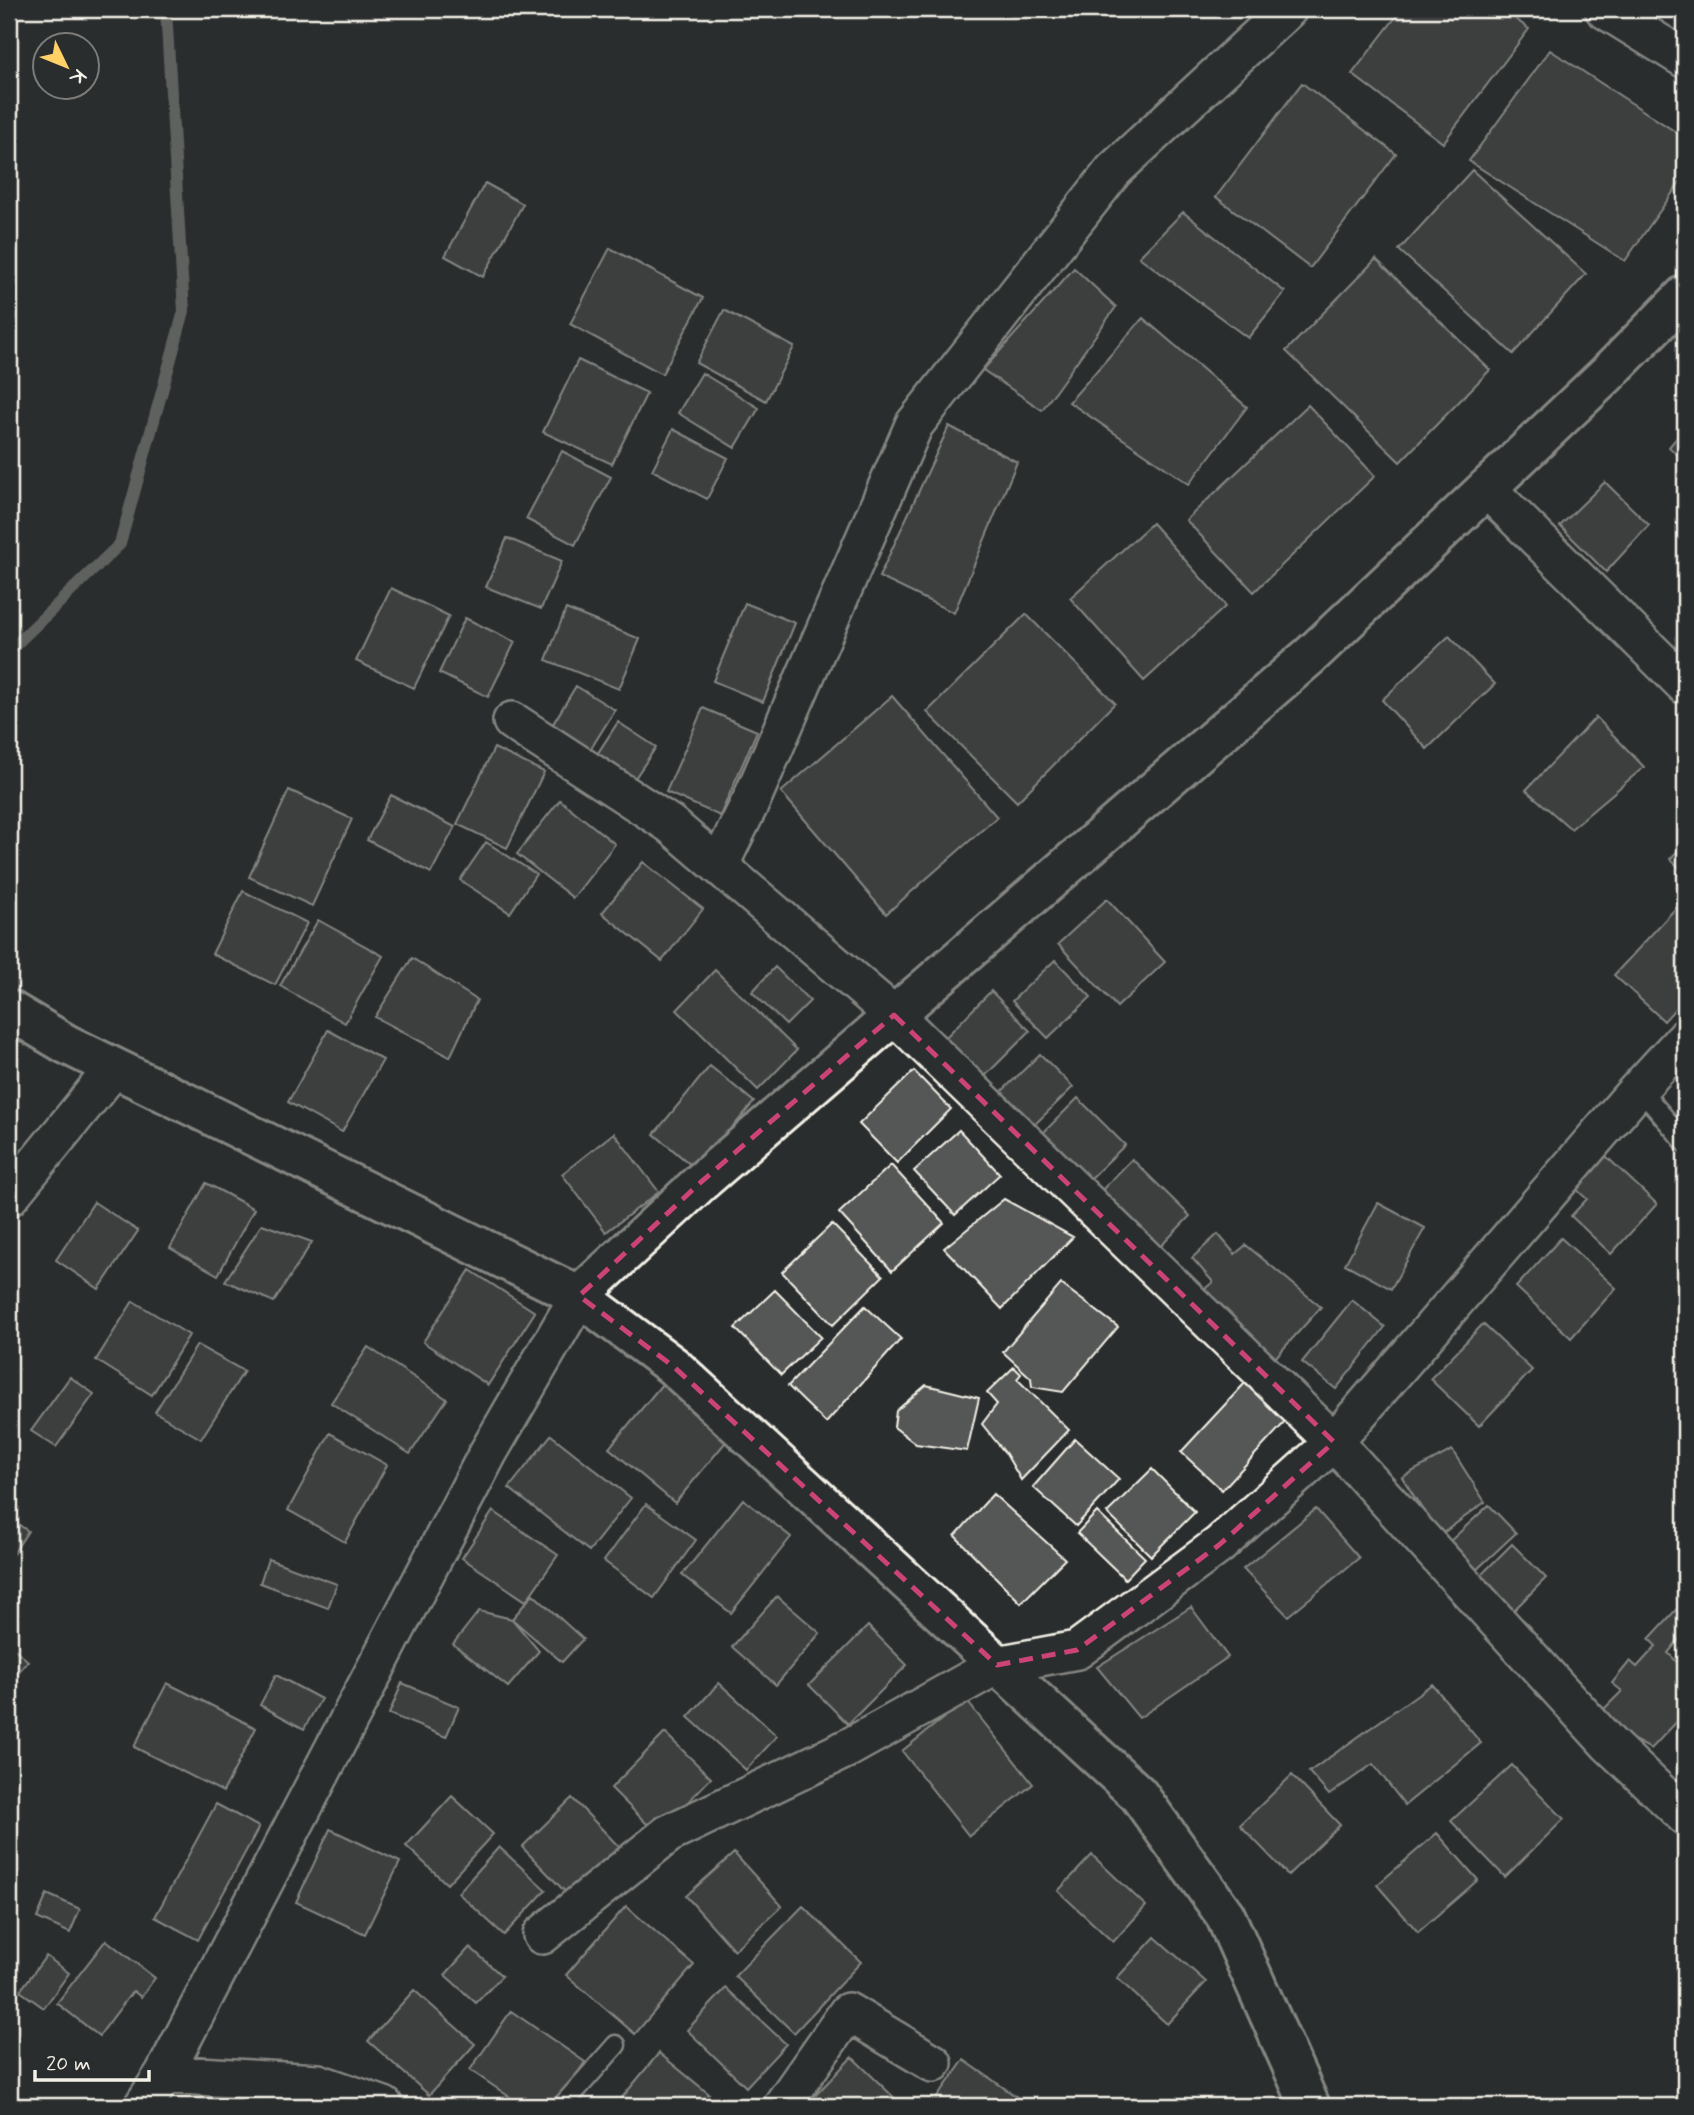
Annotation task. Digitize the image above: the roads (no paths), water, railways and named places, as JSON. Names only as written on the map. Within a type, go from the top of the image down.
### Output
[{"type":"street","points":[[719,866],[751,799],[914,425],[1114,170],[1288,9]]},
{"type":"street","points":[[1604,9],[1685,59]]},
{"type":"street","points":[[143,2106],[164,2074],[488,1453],[579,1296],[701,1182],[1311,655],[1606,375],[1685,295]]},
{"type":"street","points":[[1486,488],[1685,685]]},
{"type":"street","points":[[512,722],[670,824],[894,1015],[1334,1442],[1609,1744],[1685,1816]]},
{"type":"street","points":[[9,1010],[66,1044],[579,1296],[673,1366],[1138,1794],[1225,1915],[1310,2106]]},
{"type":"street","points":[[542,1936],[668,1834],[848,1748],[997,1665],[1077,1650],[1219,1545],[1334,1442],[1685,1038]]},
{"type":"street","points":[[9,1197],[114,1068]]},
{"type":"street","points":[[782,2106],[848,2012],[933,2063]]},
{"type":"street","points":[[164,2074],[318,2083],[384,2106]]},
{"type":"lane","points":[[1639,1088],[1685,1142]]},
{"type":"lane","points":[[562,2106],[616,2045]]},
{"type":"waterway","points":[[9,651],[120,544],[184,311],[166,9]]}]
